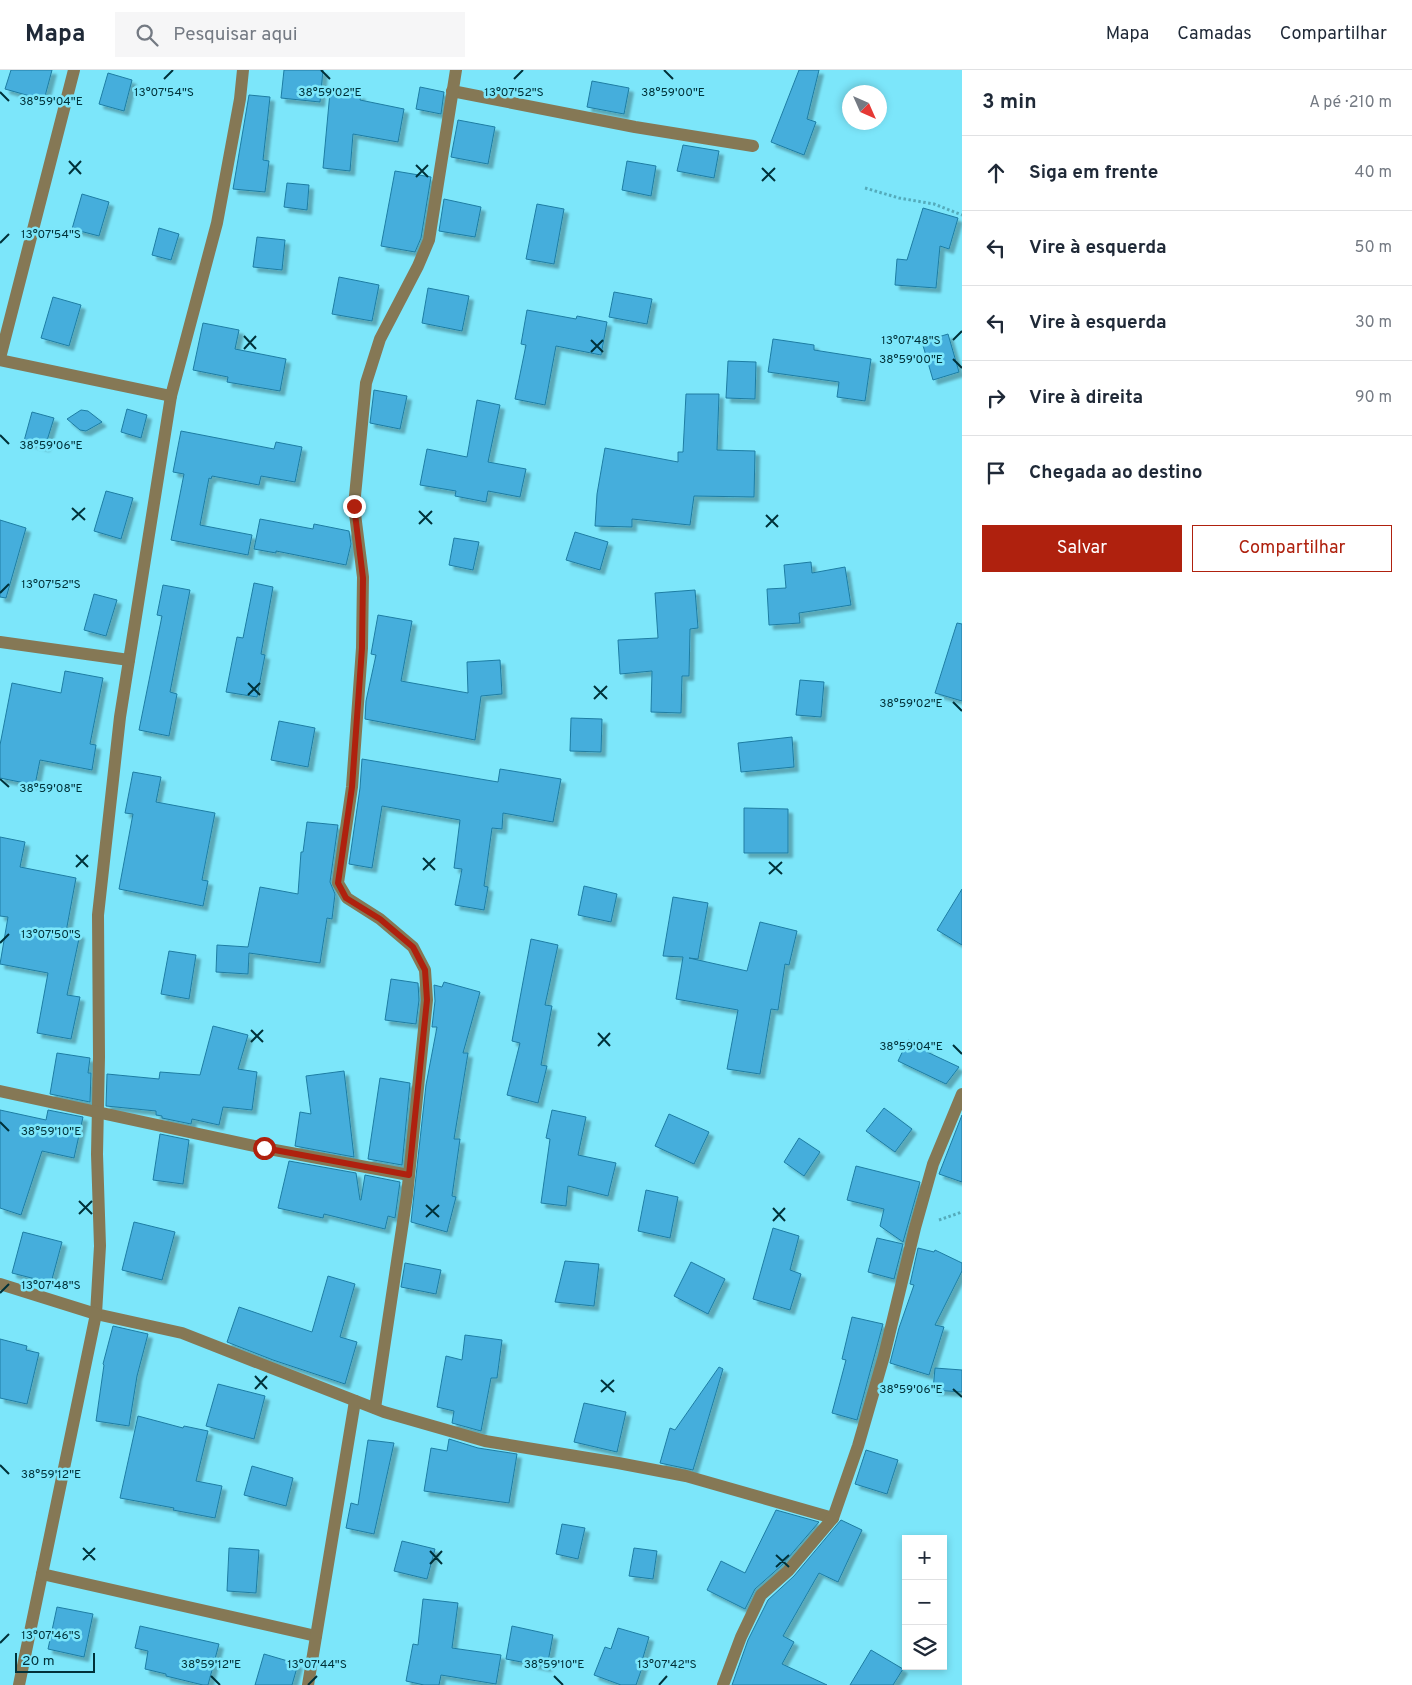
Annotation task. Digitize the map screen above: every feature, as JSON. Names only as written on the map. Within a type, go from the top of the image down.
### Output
[{"type":"street","points":[[74,70],[0,359],[171,396]]},
{"type":"street","points":[[19,1685],[96,1314],[100,1246],[97,1154],[100,1057],[98,915],[120,717],[171,396],[217,222],[240,99],[243,70]]},
{"type":"street","points":[[375,1408],[409,1175],[427,1000],[425,970],[413,947],[380,919],[346,898],[338,883],[352,787],[362,648],[363,578],[354,506],[366,384],[380,339],[418,266],[429,240],[456,70]]},
{"type":"street","points":[[452,91],[635,127],[753,146]]},
{"type":"street","points":[[0,642],[129,660]]},
{"type":"street","points":[[0,1091],[264,1148],[409,1175]]},
{"type":"street","points":[[723,1685],[740,1637],[761,1594],[788,1571],[833,1518],[858,1446],[884,1356],[915,1228],[933,1164],[962,1094]]},
{"type":"street","points":[[0,1284],[96,1314],[182,1334],[355,1401],[485,1441],[686,1476],[833,1518]]},
{"type":"street","points":[[308,1685],[355,1401]]},
{"type":"street","points":[[42,1574],[316,1636]]},
{"type":"path","points":[[865,188],[899,198],[934,204],[962,215]]},
{"type":"building","points":[[11,70],[52,70],[44,100],[5,89]]},
{"type":"building","points":[[284,70],[323,70],[320,102],[281,98]]},
{"type":"building","points":[[799,70],[819,70],[807,119],[816,122],[804,155],[771,142]]},
{"type":"building","points":[[108,73],[132,80],[124,111],[99,104]]},
{"type":"building","points":[[592,81],[629,88],[624,114],[587,107]]},
{"type":"building","points":[[420,87],[444,92],[441,114],[416,109]]},
{"type":"building","points":[[330,92],[361,95],[360,100],[404,109],[398,142],[353,134],[350,171],[323,168]]},
{"type":"building","points":[[249,95],[270,97],[263,160],[269,161],[265,192],[233,189]]},
{"type":"building","points":[[458,120],[495,127],[488,164],[451,157]]},
{"type":"building","points":[[683,145],[719,151],[714,178],[677,171]]},
{"type":"building","points":[[627,161],[656,166],[651,196],[622,190]]},
{"type":"building","points":[[395,171],[431,177],[421,238],[415,252],[381,246]]},
{"type":"building","points":[[287,183],[309,185],[307,210],[284,207]]},
{"type":"building","points":[[82,194],[109,202],[99,236],[72,229]]},
{"type":"building","points":[[444,199],[481,207],[475,237],[439,231]]},
{"type":"building","points":[[537,204],[564,209],[554,264],[526,259]]},
{"type":"building","points":[[923,208],[958,218],[949,249],[940,246],[936,288],[895,285],[897,259],[907,260]]},
{"type":"building","points":[[159,228],[179,234],[171,260],[152,255]]},
{"type":"building","points":[[257,237],[285,240],[282,270],[253,267]]},
{"type":"building","points":[[339,277],[379,285],[372,321],[332,314]]},
{"type":"building","points":[[428,288],[469,296],[462,331],[422,323]]},
{"type":"building","points":[[614,292],[652,299],[647,324],[609,317]]},
{"type":"building","points":[[53,297],[81,305],[69,346],[41,338]]},
{"type":"building","points":[[527,310],[576,319],[577,316],[607,322],[601,355],[556,346],[545,405],[515,399],[526,345],[521,344]]},
{"type":"building","points":[[203,323],[239,330],[235,349],[286,359],[280,391],[227,382],[228,377],[193,370]]},
{"type":"building","points":[[948,334],[959,372],[933,380],[922,342]]},
{"type":"building","points":[[773,339],[814,345],[814,350],[871,359],[865,401],[837,397],[839,382],[768,372]]},
{"type":"building","points":[[728,361],[756,362],[755,399],[726,398]]},
{"type":"building","points":[[374,390],[407,396],[400,429],[370,423]]},
{"type":"building","points":[[686,394],[719,394],[717,450],[755,451],[754,497],[694,496],[690,525],[632,519],[632,527],[595,526],[597,494],[605,448],[678,462],[678,452],[683,452]]},
{"type":"building","points":[[477,400],[500,405],[488,462],[526,469],[520,497],[488,491],[486,502],[455,496],[456,491],[420,485],[427,449],[467,457]]},
{"type":"building","points":[[127,409],[147,415],[141,438],[121,432]]},
{"type":"building","points":[[81,410],[88,411],[102,422],[86,431],[80,430],[67,419]]},
{"type":"building","points":[[32,412],[54,418],[45,447],[24,441]]},
{"type":"building","points":[[181,431],[274,449],[276,442],[302,447],[295,482],[261,476],[259,485],[212,476],[211,479],[209,478],[200,525],[252,535],[248,555],[171,540],[184,474],[173,472]]},
{"type":"building","points":[[106,491],[133,498],[121,539],[94,531]]},
{"type":"building","points":[[260,519],[313,529],[314,524],[349,531],[351,544],[346,565],[276,551],[276,553],[254,549]]},
{"type":"building","points":[[0,520],[26,528],[6,598],[0,597]]},
{"type":"building","points":[[575,532],[608,542],[600,570],[566,560]]},
{"type":"building","points":[[454,538],[479,542],[473,570],[449,565]]},
{"type":"building","points":[[811,562],[812,573],[845,567],[851,605],[799,613],[800,623],[769,625],[767,589],[786,588],[784,565]]},
{"type":"building","points":[[254,583],[273,587],[261,654],[265,655],[257,697],[226,692],[237,637],[243,638]]},
{"type":"building","points":[[163,585],[190,590],[170,692],[177,694],[169,736],[139,730],[162,616],[157,615]]},
{"type":"building","points":[[695,590],[698,628],[690,629],[689,676],[682,676],[681,713],[651,712],[652,671],[620,674],[618,640],[658,638],[655,593]]},
{"type":"building","points":[[94,594],[117,600],[106,636],[84,630]]},
{"type":"building","points":[[378,615],[412,621],[401,681],[468,693],[467,662],[500,660],[502,694],[481,696],[475,740],[365,719],[366,701],[376,655],[371,654]]},
{"type":"building","points":[[957,623],[962,624],[962,701],[935,693]]},
{"type":"building","points":[[65,671],[103,678],[90,744],[96,745],[92,770],[40,760],[35,785],[0,778],[0,745],[12,683],[61,693]]},
{"type":"building","points":[[800,680],[824,682],[821,717],[796,715]]},
{"type":"building","points":[[571,718],[602,719],[601,752],[570,751]]},
{"type":"building","points":[[279,721],[315,728],[308,767],[271,760]]},
{"type":"building","points":[[792,737],[794,767],[741,772],[738,743]]},
{"type":"building","points":[[362,759],[498,782],[500,769],[561,779],[553,822],[503,813],[502,829],[492,828],[484,886],[488,887],[484,910],[455,905],[462,869],[454,868],[460,820],[382,806],[372,868],[349,864],[360,788]]},
{"type":"building","points":[[133,772],[161,777],[156,802],[215,813],[202,880],[208,881],[203,906],[119,889],[133,814],[125,813]]},
{"type":"building","points":[[744,808],[788,809],[788,853],[744,853]]},
{"type":"building","points":[[307,822],[338,825],[330,882],[335,894],[332,919],[327,918],[320,963],[249,953],[248,974],[216,972],[217,945],[248,947],[260,887],[298,894],[301,852],[303,852]]},
{"type":"building","points":[[0,837],[25,842],[20,867],[76,878],[66,932],[80,934],[67,995],[80,997],[71,1039],[37,1033],[48,973],[0,964],[8,917],[0,916]]},
{"type":"building","points":[[584,886],[617,894],[611,922],[578,915]]},
{"type":"building","points":[[962,889],[962,945],[937,930]]},
{"type":"building","points":[[673,897],[708,903],[698,959],[689,958],[747,971],[760,922],[797,931],[789,965],[785,964],[778,1010],[771,1009],[760,1074],[727,1069],[738,1010],[676,999],[683,957],[663,956]]},
{"type":"building","points":[[531,939],[558,945],[545,1005],[552,1006],[541,1065],[547,1066],[538,1103],[507,1095],[520,1043],[512,1041]]},
{"type":"building","points":[[169,951],[196,955],[189,999],[161,994]]},
{"type":"building","points":[[391,979],[418,983],[419,1000],[416,1024],[385,1020]]},
{"type":"building","points":[[444,982],[480,992],[463,1053],[468,1053],[454,1139],[460,1139],[452,1196],[456,1197],[447,1232],[411,1222],[426,1085],[437,1027],[432,1027],[435,1001],[434,985],[442,987]]},
{"type":"building","points":[[213,1026],[248,1035],[238,1069],[257,1072],[252,1110],[223,1107],[219,1125],[192,1119],[191,1124],[162,1118],[162,1116],[156,1115],[156,1111],[106,1106],[107,1074],[159,1079],[160,1072],[200,1075]]},
{"type":"building","points":[[908,1040],[928,1050],[927,1052],[959,1067],[946,1084],[898,1061]]},
{"type":"building","points":[[57,1053],[90,1058],[88,1073],[91,1073],[90,1102],[50,1094]]},
{"type":"building","points":[[344,1071],[354,1157],[295,1146],[300,1112],[311,1114],[306,1076]]},
{"type":"building","points":[[380,1078],[410,1083],[402,1165],[368,1159]]},
{"type":"building","points":[[884,1108],[912,1129],[895,1152],[866,1131]]},
{"type":"building","points":[[0,1110],[46,1120],[48,1110],[83,1117],[74,1158],[42,1151],[21,1215],[0,1208]]},
{"type":"building","points":[[552,1110],[586,1117],[578,1155],[616,1163],[608,1196],[568,1186],[566,1206],[541,1203],[550,1139],[546,1138]]},
{"type":"building","points":[[669,1114],[709,1132],[694,1164],[655,1146]]},
{"type":"building","points":[[962,1115],[962,1182],[939,1174]]},
{"type":"building","points":[[160,1134],[189,1140],[183,1184],[153,1180]]},
{"type":"building","points":[[799,1138],[820,1152],[804,1176],[784,1162]]},
{"type":"building","points":[[289,1161],[356,1173],[360,1200],[365,1175],[400,1182],[395,1218],[388,1216],[385,1229],[324,1214],[323,1218],[278,1208]]},
{"type":"building","points":[[856,1166],[920,1182],[903,1242],[880,1226],[884,1209],[847,1200]]},
{"type":"building","points":[[646,1190],[678,1197],[670,1238],[638,1231]]},
{"type":"building","points":[[134,1222],[175,1232],[162,1280],[122,1270]]},
{"type":"building","points":[[773,1228],[799,1236],[790,1270],[801,1274],[790,1310],[753,1299]]},
{"type":"building","points":[[23,1232],[62,1242],[51,1283],[12,1273]]},
{"type":"building","points":[[877,1238],[903,1244],[894,1279],[868,1272]]},
{"type":"building","points":[[918,1248],[934,1252],[935,1250],[962,1263],[962,1271],[935,1325],[944,1327],[929,1375],[890,1363],[899,1328],[914,1285],[910,1284]]},
{"type":"building","points":[[565,1261],[599,1264],[594,1306],[555,1302]]},
{"type":"building","points":[[691,1262],[725,1279],[708,1314],[674,1296]]},
{"type":"building","points":[[405,1263],[441,1270],[436,1294],[401,1287]]},
{"type":"building","points":[[328,1276],[355,1284],[340,1337],[357,1342],[345,1384],[273,1360],[227,1342],[239,1307],[312,1332]]},
{"type":"building","points":[[852,1317],[883,1324],[857,1420],[832,1413],[846,1360],[842,1359]]},
{"type":"building","points":[[113,1326],[148,1334],[137,1376],[129,1426],[96,1421],[103,1364]]},
{"type":"building","points":[[465,1335],[502,1340],[497,1378],[491,1378],[481,1431],[452,1423],[454,1411],[437,1407],[446,1356],[462,1360]]},
{"type":"building","points":[[0,1339],[27,1346],[26,1350],[39,1353],[27,1404],[0,1398]]},
{"type":"building","points":[[719,1367],[723,1369],[693,1470],[660,1463],[670,1428],[675,1430]]},
{"type":"building","points":[[935,1368],[962,1370],[962,1392],[933,1390]]},
{"type":"building","points":[[218,1384],[265,1396],[254,1439],[206,1426]]},
{"type":"building","points":[[584,1403],[626,1412],[617,1452],[574,1442]]},
{"type":"building","points":[[138,1416],[183,1428],[184,1426],[208,1431],[196,1481],[222,1486],[215,1518],[120,1498]]},
{"type":"building","points":[[449,1439],[478,1448],[517,1454],[509,1503],[424,1491],[431,1448],[447,1451]]},
{"type":"building","points":[[368,1440],[394,1443],[374,1534],[346,1528],[351,1503],[358,1505]]},
{"type":"building","points":[[866,1450],[898,1460],[887,1494],[855,1484]]},
{"type":"building","points":[[252,1466],[293,1478],[286,1506],[244,1495]]},
{"type":"building","points":[[776,1510],[819,1522],[782,1565],[755,1589],[745,1609],[707,1590],[721,1561],[745,1573]]},
{"type":"building","points":[[841,1520],[862,1530],[838,1582],[819,1573],[783,1636],[794,1642],[782,1664],[827,1685],[732,1685],[748,1640],[768,1600],[794,1576]]},
{"type":"building","points":[[562,1524],[585,1528],[578,1559],[556,1554]]},
{"type":"building","points":[[402,1541],[435,1549],[427,1579],[394,1571]]},
{"type":"building","points":[[229,1548],[259,1550],[256,1593],[227,1591]]},
{"type":"building","points":[[634,1548],[657,1551],[653,1579],[629,1576]]},
{"type":"building","points":[[423,1599],[458,1603],[452,1648],[501,1655],[496,1684],[441,1675],[439,1685],[424,1685],[406,1681],[413,1644],[418,1645]]},
{"type":"building","points":[[57,1607],[93,1614],[84,1657],[48,1649]]},
{"type":"building","points":[[140,1626],[219,1644],[208,1685],[166,1676],[166,1674],[145,1669],[148,1651],[135,1648]]},
{"type":"building","points":[[512,1626],[553,1635],[547,1667],[506,1659]]},
{"type":"building","points":[[618,1628],[649,1637],[642,1661],[644,1662],[636,1685],[621,1685],[594,1675],[605,1647],[611,1649]]},
{"type":"building","points":[[871,1650],[902,1668],[893,1685],[850,1685]]},
{"type":"building","points":[[264,1654],[298,1664],[292,1685],[255,1685]]},
{"type":"route","points":[[264,1148],[409,1175],[427,1000],[425,970],[413,947],[380,919],[346,898],[338,883],[352,787],[362,648],[363,578],[354,506]]}]
